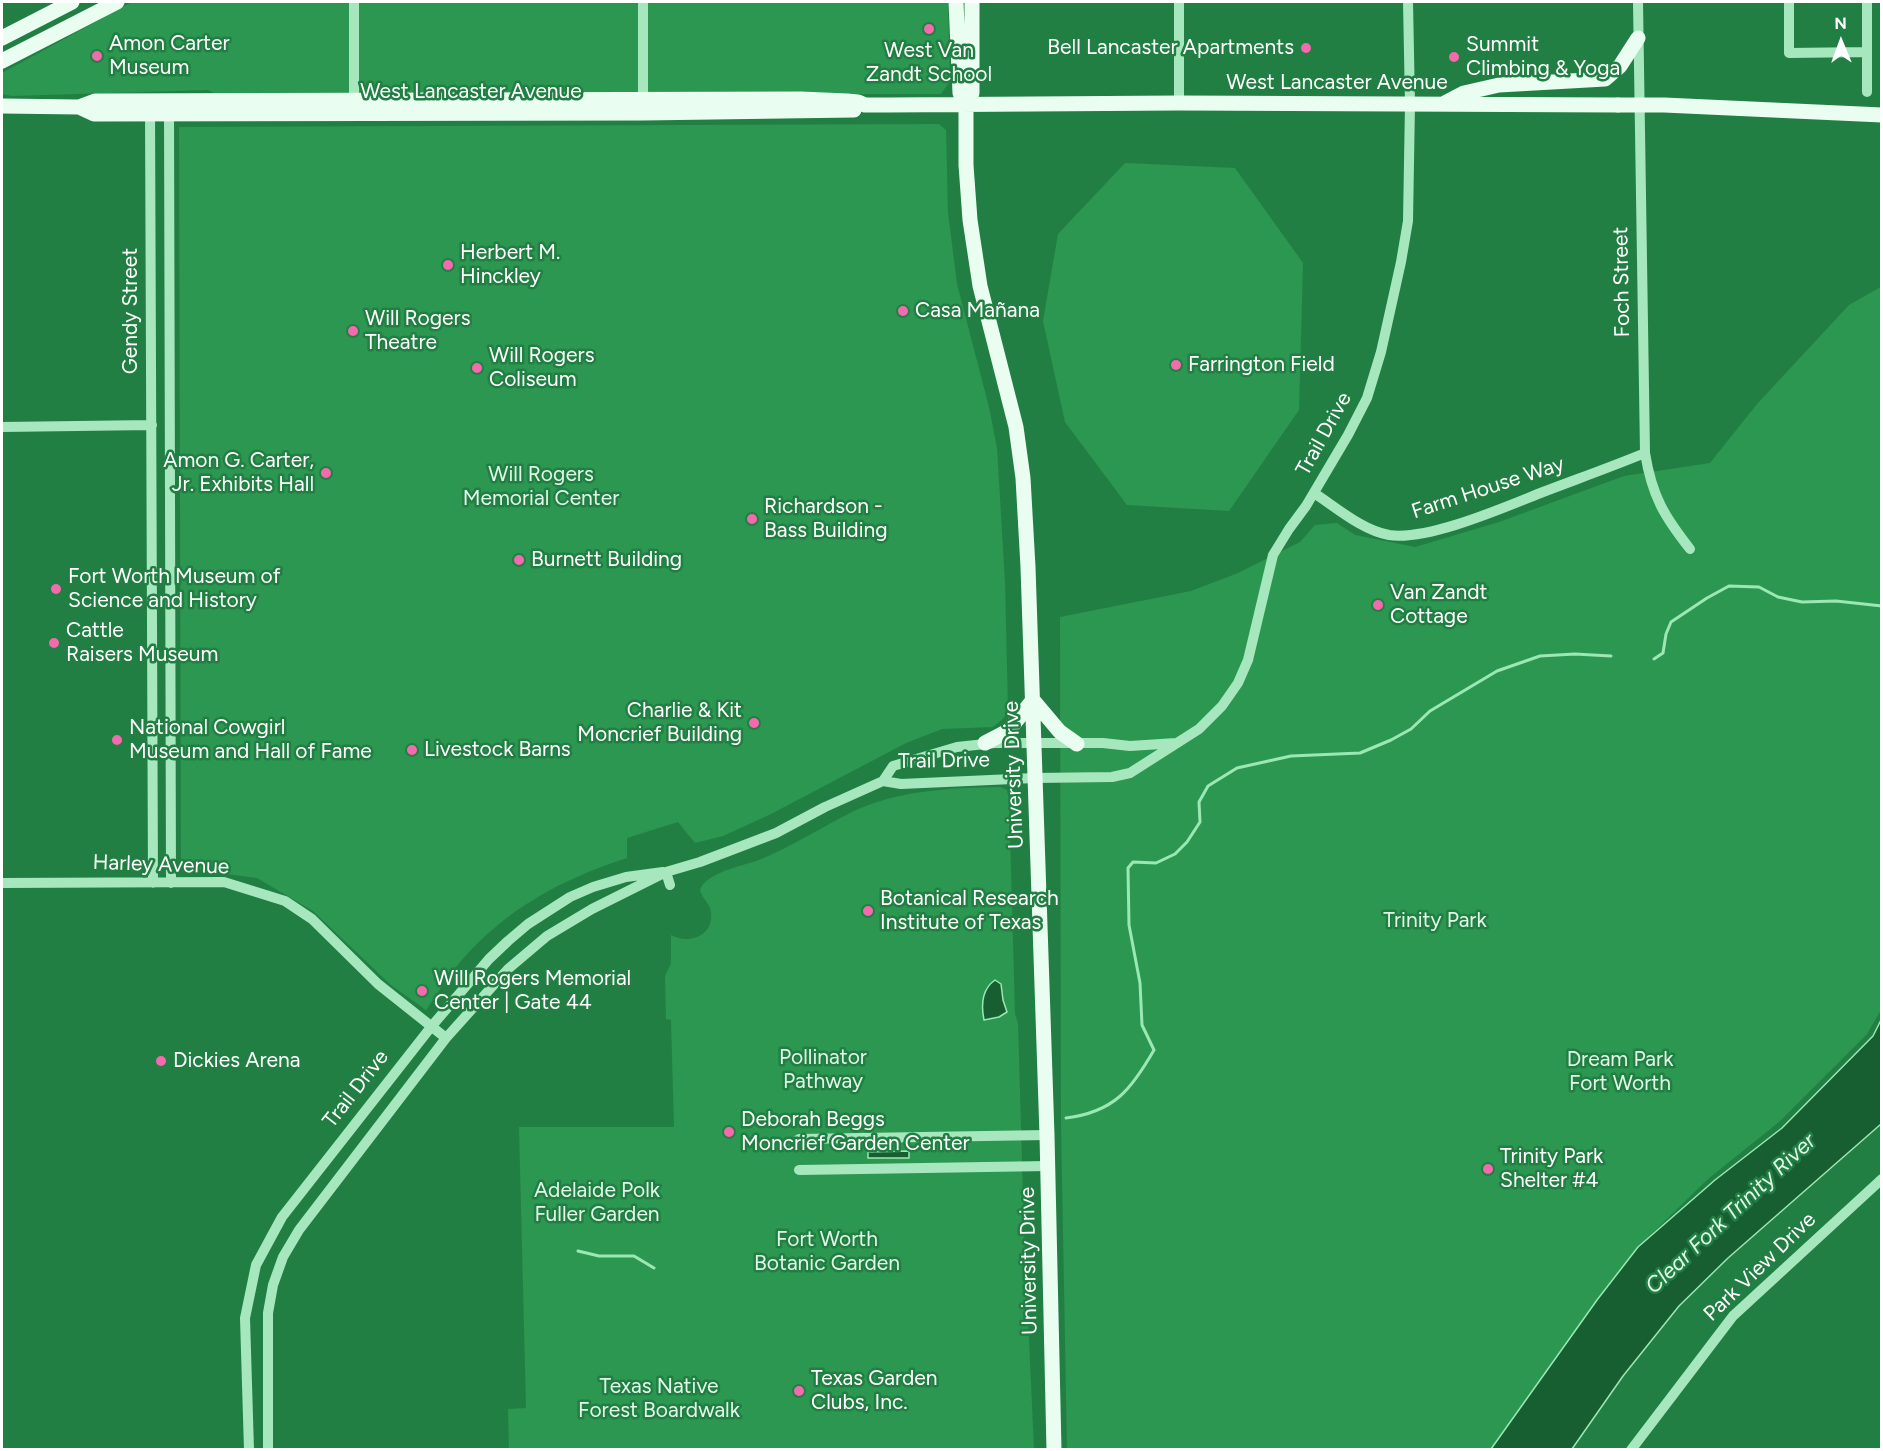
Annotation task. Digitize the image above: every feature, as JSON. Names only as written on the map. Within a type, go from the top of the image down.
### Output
[{"type":"main road","points":[[2,38],[72,2]]},
{"type":"main road","points":[[2,61],[117,2]]},
{"type":"main road","name":"University Drive","points":[[956,2],[960,93],[966,106],[966,165],[970,220],[980,286],[1016,427],[1023,478],[1033,700],[1048,1166],[1054,1449]]},
{"type":"main road","name":"University Drive","points":[[966,106],[972,93],[972,2]]},
{"type":"main road","points":[[1442,104],[1464,93],[1499,85],[1605,79],[1620,66],[1638,38]]},
{"type":"main road","name":"West Lancaster Avenue","points":[[4,107],[79,107],[94,114],[150,107],[643,106],[801,99],[858,102],[865,105],[966,106],[1664,105],[1881,115]]},
{"type":"main road","points":[[986,743],[1008,731],[1033,700],[1060,732],[1077,744]]},
{"type":"street","points":[[353,107],[354,2]]},
{"type":"street","points":[[643,2],[643,106]]},
{"type":"street","points":[[1179,2],[1179,104]]},
{"type":"street","name":"Trail Drive","points":[[883,781],[901,784],[1112,777],[1130,773],[1198,729],[1222,706],[1238,683],[1248,660],[1273,555],[1314,493],[1348,435],[1366,398],[1381,352],[1408,221],[1410,104],[1408,2]]},
{"type":"street","name":"Foch Street","points":[[1638,2],[1645,453],[1652,487],[1662,512],[1690,549]]},
{"type":"street","points":[[1789,2],[1789,53],[1867,52]]},
{"type":"street","points":[[1867,2],[1867,92]]},
{"type":"street","name":"Gendy Street","points":[[150,107],[153,883]]},
{"type":"street","name":"Gendy Street","points":[[169,107],[171,883]]},
{"type":"street","points":[[151,317],[169,316]]},
{"type":"street","points":[[2,427],[152,425]]},
{"type":"street","name":"Farm House Way","points":[[1314,493],[1354,520],[1378,532],[1409,535],[1467,520],[1645,453]]},
{"type":"street","points":[[152,522],[169,522]]},
{"type":"street","name":"Trail Drive","points":[[268,1449],[268,1313],[271,1294],[283,1257],[299,1230],[446,1038],[508,969],[547,936],[592,909],[666,872],[757,841],[883,781],[893,766],[957,747],[986,743],[1152,746],[1176,743]]},
{"type":"street","name":"Trail Drive","points":[[249,1449],[245,1318],[256,1265],[282,1217],[431,1027],[489,959],[521,930],[550,909],[592,887],[654,871],[666,872]]},
{"type":"street","points":[[666,872],[670,885]]},
{"type":"street","name":"Harley Avenue","points":[[2,883],[224,882],[285,901],[312,919],[378,984],[446,1038]]},
{"type":"street","points":[[799,1139],[1047,1135]]},
{"type":"street","points":[[799,1170],[1048,1166]]},
{"type":"street","name":"Park View Drive","points":[[1631,1449],[1733,1316],[1881,1179]]},
{"type":"street","points":[[246,1341],[268,1341]]},
{"type":"green space","points":[[132,2],[948,2],[950,81],[941,94],[218,95],[208,90],[12,96],[2,94],[2,73]]},
{"type":"green space","name":"Will Rogers Memorial Center","points":[[939,124],[946,130],[948,213],[957,284],[989,407],[997,448],[1005,582],[1008,711],[1004,718],[993,727],[942,729],[906,743],[771,814],[723,836],[695,843],[678,822],[627,838],[627,858],[558,886],[516,911],[497,926],[461,961],[426,1010],[391,985],[313,911],[257,878],[181,868],[179,127]]},
{"type":"green space","name":"Farrington Field","points":[[1125,163],[1235,168],[1303,263],[1299,410],[1229,511],[1127,505],[1065,422],[1043,321],[1058,234]]},
{"type":"green space","name":"Trinity Park","points":[[1881,288],[1881,1010],[1867,1034],[1779,1122],[1708,1179],[1638,1247],[1597,1300],[1491,1449],[1067,1449],[1061,1124],[1060,617],[1191,591],[1238,573],[1300,542],[1315,525],[1337,523],[1355,535],[1415,547],[1499,522],[1624,476],[1710,463],[1757,404],[1849,305]]},
{"type":"green space","name":"Fort Worth Botanic Garden","points":[[1000,787],[1007,790],[1009,798],[1015,1014],[1018,1023],[1034,1449],[509,1449],[508,1409],[526,1408],[519,1127],[674,1127],[671,1020],[666,1019],[665,976],[671,963],[671,935],[685,939],[692,938],[699,936],[709,927],[711,912],[700,890],[717,874],[771,855],[848,814],[884,800],[923,792]]},
{"type":"water","points":[[995,980],[1001,984],[1007,1012],[999,1017],[984,1020],[985,993]]},
{"type":"water","name":"Clear Fork Trinity River","points":[[1881,1020],[1881,1124],[1728,1258],[1679,1306],[1623,1376],[1572,1449],[1491,1449],[1597,1300],[1638,1247],[1715,1180],[1782,1128],[1873,1036]]},
{"type":"water","points":[[909,1151],[909,1158],[868,1158],[868,1152]]},
{"type":"waterway","points":[[1654,659],[1663,653],[1666,634],[1671,622],[1729,586],[1759,587],[1778,597],[1802,602],[1836,601],[1882,606]]},
{"type":"waterway","points":[[1066,1118],[1097,1110],[1119,1097],[1129,1088],[1154,1050],[1142,1025],[1140,983],[1129,925],[1128,868],[1133,862],[1156,863],[1175,854],[1187,842],[1200,822],[1199,802],[1208,786],[1237,768],[1291,756],[1360,753],[1411,729],[1430,711],[1497,671],[1540,656],[1575,654],[1611,656]]},
{"type":"waterway","points":[[578,1251],[599,1256],[634,1256],[654,1268]]},
{"type":"place","name":"West Van Zandt School","points":[[929,29]]},
{"type":"place","name":"Bell Lancaster Apartments","points":[[1306,48]]},
{"type":"place","name":"Amon Carter Museum","points":[[97,56]]},
{"type":"place","name":"Summit Climbing & Yoga","points":[[1454,57]]},
{"type":"place","name":"Herbert M. Hinckley","points":[[448,265]]},
{"type":"place","name":"Casa Mañana","points":[[903,311]]},
{"type":"place","name":"Will Rogers Theatre","points":[[353,331]]},
{"type":"place","name":"Farrington Field","points":[[1176,365]]},
{"type":"place","name":"Will Rogers Coliseum","points":[[477,368]]},
{"type":"place","name":"Amon G. Carter, Jr. Exhibits Hall","points":[[326,473]]},
{"type":"place","name":"Richardson - Bass Building","points":[[752,519]]},
{"type":"place","name":"Burnett Building","points":[[519,560]]},
{"type":"place","name":"Fort Worth Museum of Science and History","points":[[56,589]]},
{"type":"place","name":"Van Zandt Cottage","points":[[1378,605]]},
{"type":"place","name":"Cattle Raisers Museum","points":[[54,643]]},
{"type":"place","name":"Charlie & Kit Moncrief Building","points":[[754,723]]},
{"type":"place","name":"National Cowgirl Museum and Hall of Fame","points":[[117,740]]},
{"type":"place","name":"Livestock Barns","points":[[412,750]]},
{"type":"place","name":"Botanical Research Institute of Texas","points":[[868,911]]},
{"type":"place","name":"Will Rogers Memorial Center | Gate 44","points":[[422,991]]},
{"type":"place","name":"Dickies Arena","points":[[161,1061]]},
{"type":"place","name":"Deborah Beggs Moncrief Garden Center","points":[[729,1132]]},
{"type":"place","name":"Trinity Park Shelter #4","points":[[1488,1169]]},
{"type":"place","name":"Texas Garden Clubs, Inc.","points":[[799,1391]]},
{"type":"park label","name":"Pollinator Pathway","points":[[823,1070]]},
{"type":"park label","name":"Dream Park Fort Worth","points":[[1620,1072]]},
{"type":"park label","name":"Adelaide Polk Fuller Garden","points":[[597,1203]]},
{"type":"park label","name":"Texas Native Forest Boardwalk","points":[[659,1399]]}]
